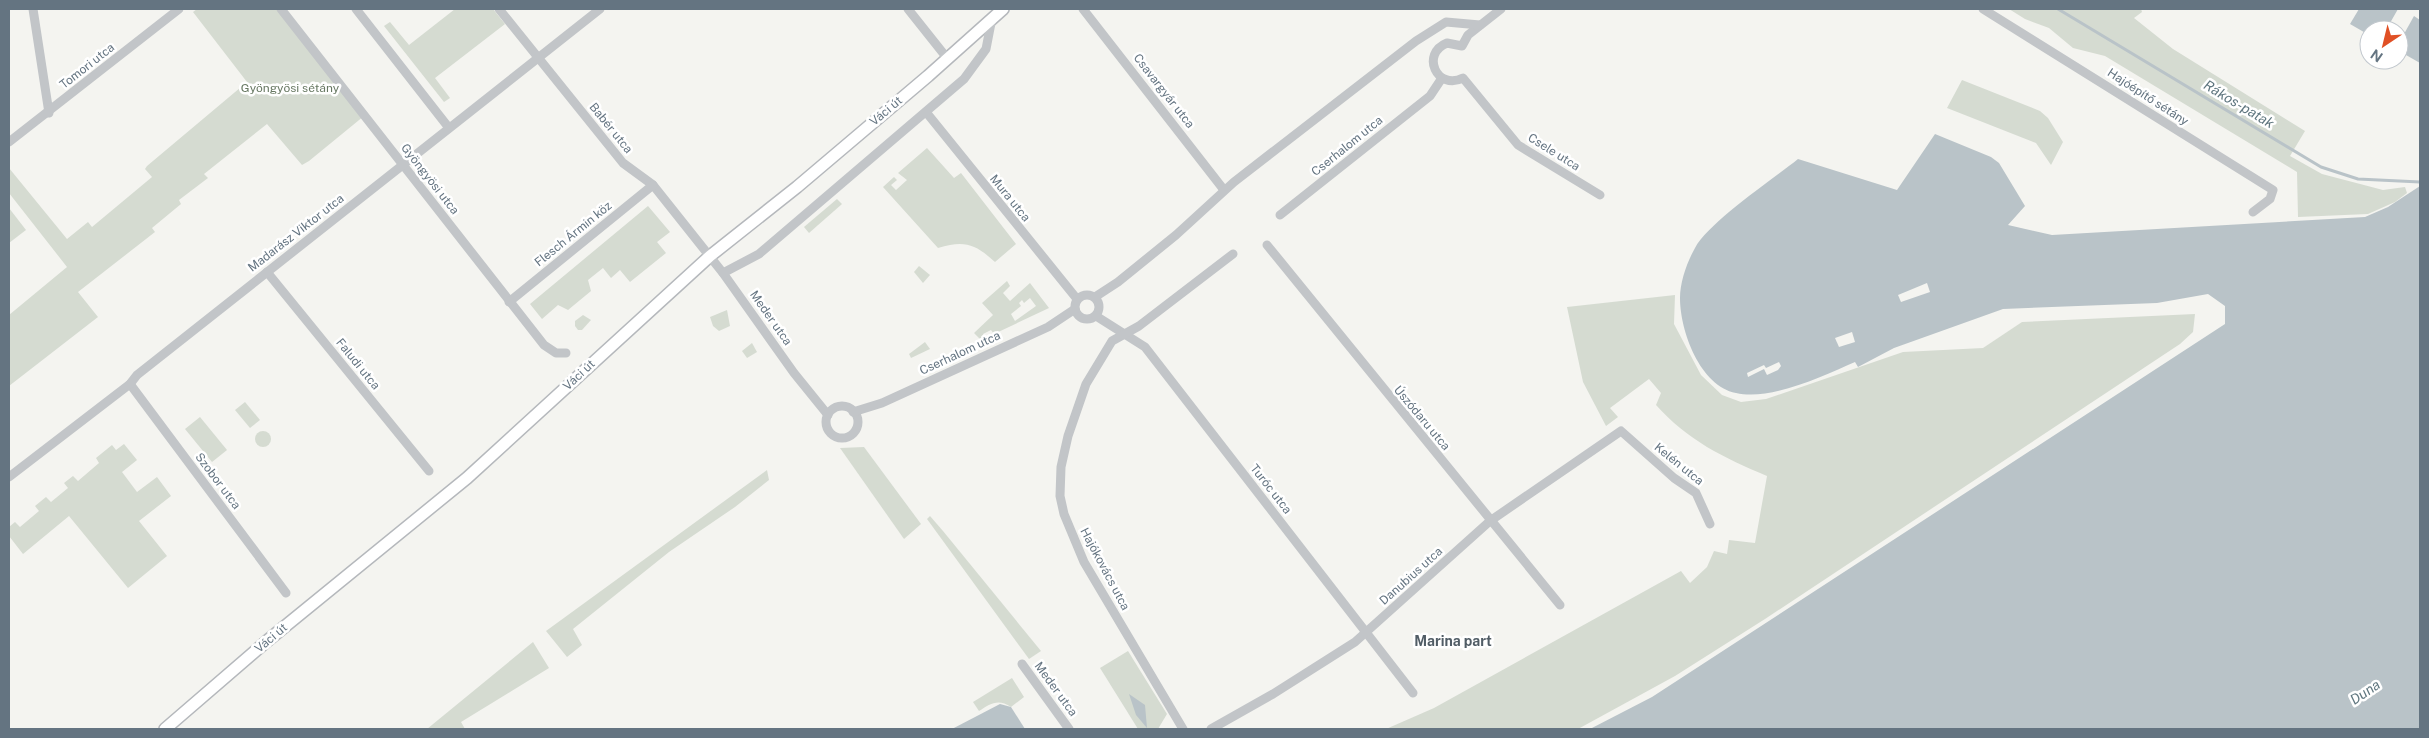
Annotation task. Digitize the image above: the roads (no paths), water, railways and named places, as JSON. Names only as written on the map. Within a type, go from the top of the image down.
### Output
[{"type":"main road","name":"Váci út","points":[[165,729],[267,641],[467,478],[710,256],[797,187],[1003,9]]},
{"type":"street","points":[[33,9],[49,113]]},
{"type":"street","name":"Tomori utca","points":[[9,142],[49,113],[179,9]]},
{"type":"street","name":"Gyöngyösi utca","points":[[281,9],[544,345],[556,353],[566,353]]},
{"type":"street","points":[[356,9],[449,128]]},
{"type":"street","name":"Babér utca","points":[[499,9],[623,163],[653,185],[710,256]]},
{"type":"street","name":"Madarász Viktor utca","points":[[9,477],[130,384],[137,375],[600,9]]},
{"type":"street","points":[[908,9],[947,58]]},
{"type":"street","name":"Csavargyár utca","points":[[1083,9],[1224,190]]},
{"type":"street","points":[[1442,78],[1434,69],[1433,59],[1438,49],[1443,45],[1453,43],[1462,46],[1468,36],[1501,9]]},
{"type":"street","name":"Hajóépítő sétány","points":[[1983,9],[2273,190],[2270,199],[2253,212]]},
{"type":"street","points":[[723,273],[759,254],[964,79],[986,49],[992,18]]},
{"type":"street","points":[[1097,301],[1084,295],[1077,308],[1086,319],[1096,316],[1097,301],[1176,235],[1224,190],[1416,42],[1446,22],[1480,25]]},
{"type":"street","name":"Csele utca","points":[[1442,78],[1453,81],[1463,78],[1518,145],[1600,195]]},
{"type":"street","name":"Cserhalom utca","points":[[1280,215],[1430,96],[1442,78]]},
{"type":"street","name":"Mura utca","points":[[926,112],[1077,308]]},
{"type":"street","name":"Flesch Ármin köz","points":[[510,302],[653,185]]},
{"type":"street","name":"Úszódaru utca","points":[[1266,245],[1560,605]]},
{"type":"street","points":[[1127,334],[1233,254]]},
{"type":"street","name":"Meder utca","points":[[710,256],[794,373],[831,412]]},
{"type":"street","name":"Faludi utca","points":[[267,272],[429,472]]},
{"type":"street","name":"Cserhalom utca","points":[[855,416],[1048,327],[1077,308]]},
{"type":"street","name":"Turóc utca","points":[[1096,316],[1145,347],[1413,693]]},
{"type":"street","name":"Hajókovács utca","points":[[1127,334],[1112,341],[1086,384],[1066,444],[1061,467],[1060,496],[1071,533],[1084,562],[1183,729]]},
{"type":"street","name":"Szobor utca","points":[[130,384],[286,593]]},
{"type":"street","points":[[846,407],[855,416],[854,433],[842,438],[829,431],[827,426],[831,412],[846,407]]},
{"type":"street","name":"Danubius utca","points":[[1211,729],[1273,694],[1356,642],[1490,521],[1621,431]]},
{"type":"street","name":"Kelén utca","points":[[1621,431],[1674,478],[1696,493],[1710,524]]},
{"type":"street","name":"Meder utca","points":[[1022,664],[1069,729]]},
{"type":"water","points":[[2359,9],[2398,9],[2392,20],[2359,20],[2359,29],[2350,24]]},
{"type":"water","points":[[2414,16],[2420,20],[2420,63],[2409,57],[2409,25]]},
{"type":"water","name":"Duna","points":[[1935,134],[1991,157],[1999,163],[2025,206],[2008,225],[2052,235],[2365,217],[2388,207],[2420,186],[2420,729],[1590,729],[1652,697],[2225,324],[2225,306],[2208,294],[2157,303],[2003,309],[1894,348],[1858,367],[1855,362],[1797,386],[1765,394],[1750,395],[1736,393],[1723,388],[1712,380],[1702,369],[1688,341],[1680,298],[1681,285],[1687,266],[1702,238],[1727,214],[1798,159],[1897,190]]},
{"type":"water","points":[[1129,694],[1145,705],[1147,728],[1136,715]]},
{"type":"water","points":[[1000,704],[1011,707],[1025,729],[952,729]]},
{"type":"waterway","name":"Rákos-patak","points":[[2058,9],[2321,167],[2358,179],[2420,182]]},
{"type":"district","name":"Marina part","points":[[1453,641]]},
{"type":"park label","name":"Gyöngyösi sétány","points":[[290,88]]}]
